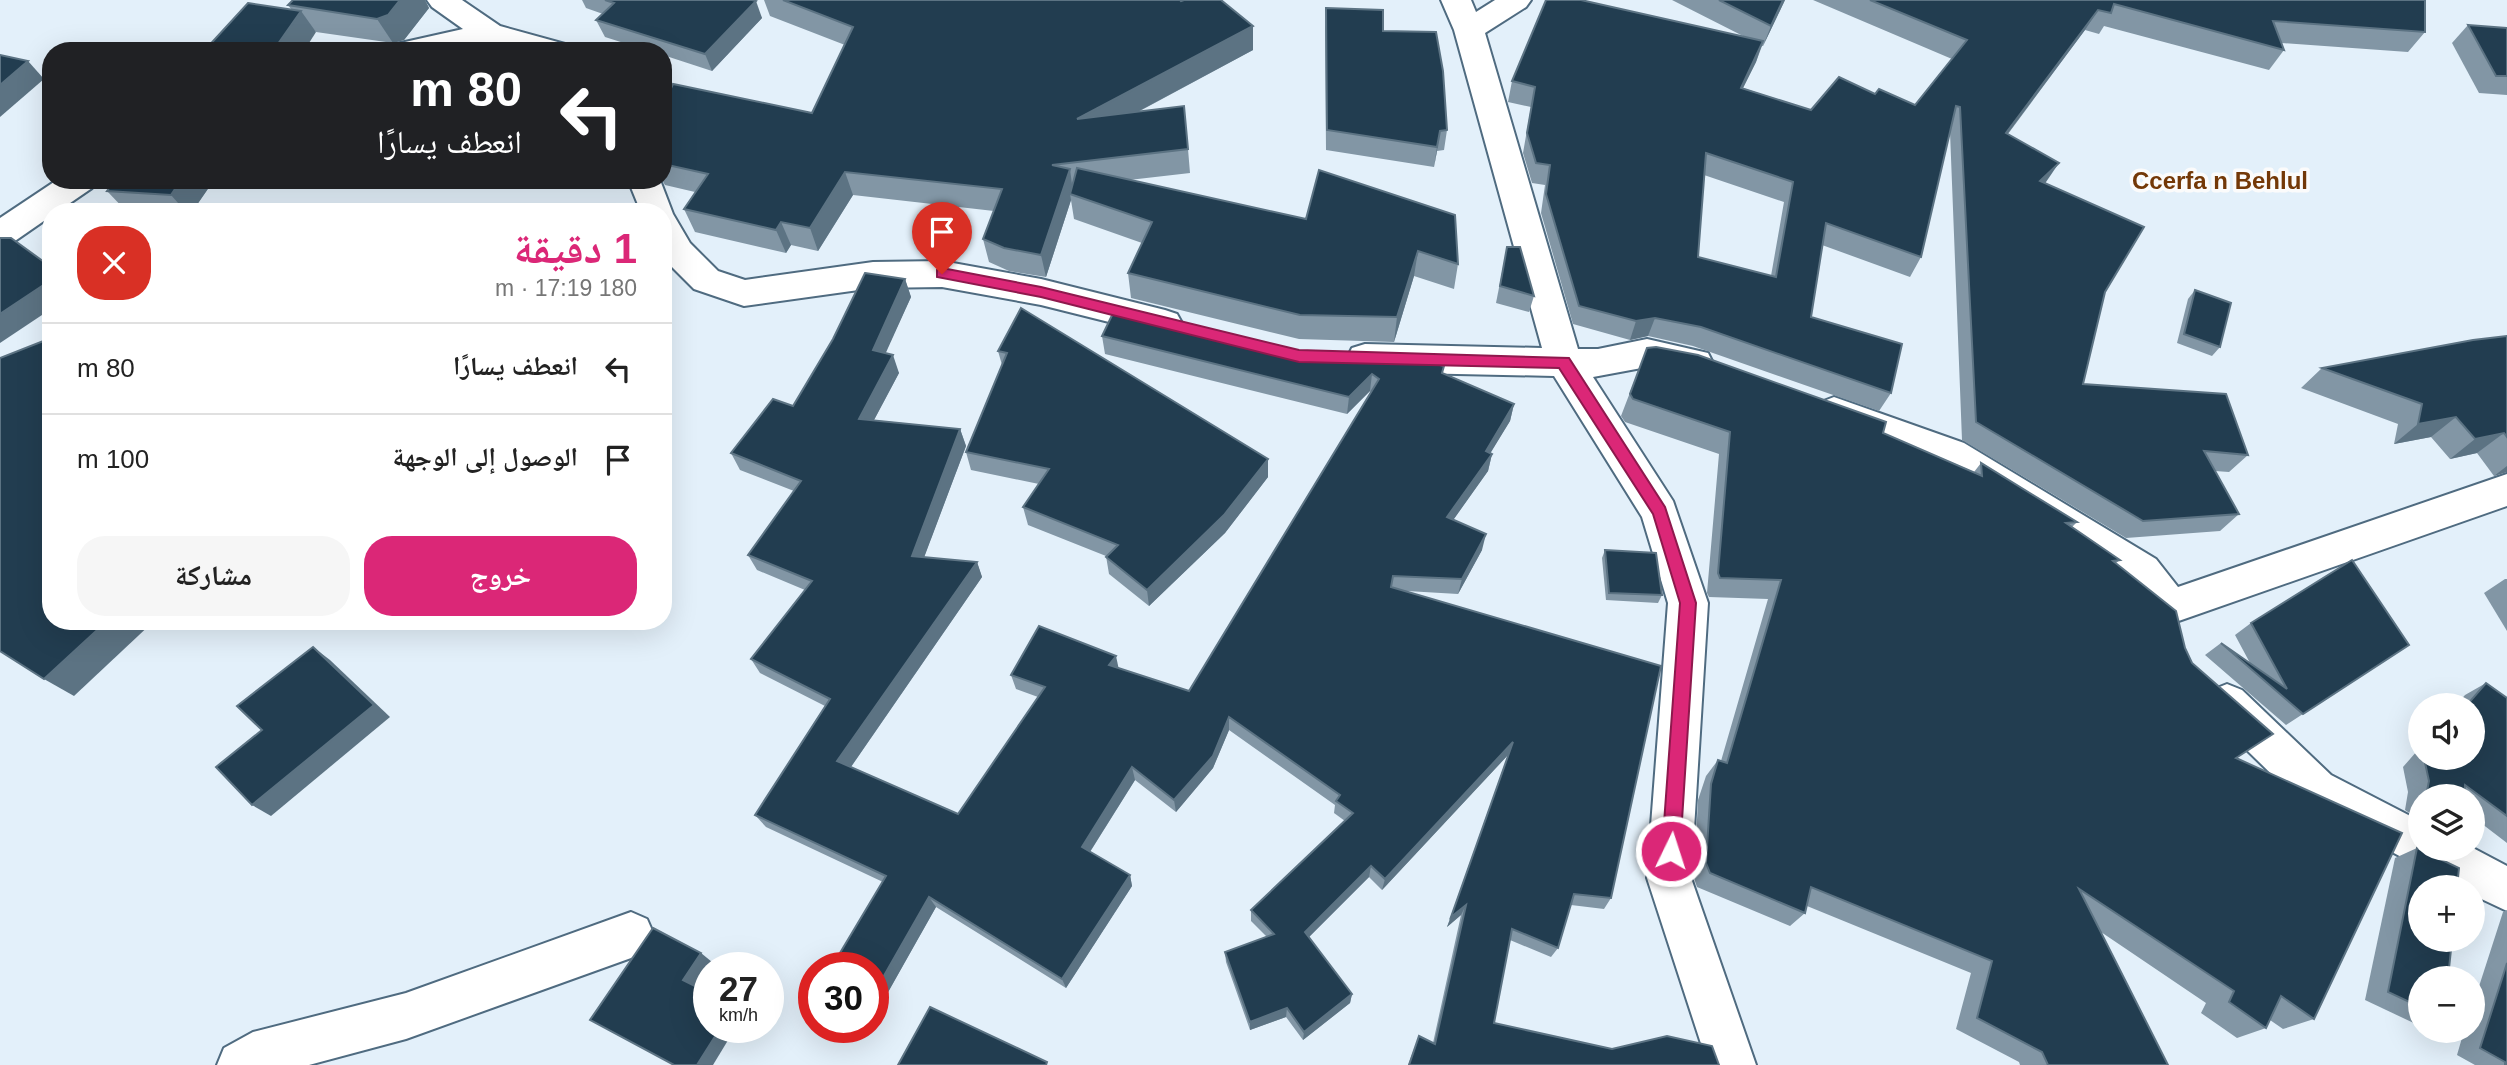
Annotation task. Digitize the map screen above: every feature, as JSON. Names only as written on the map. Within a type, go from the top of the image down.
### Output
[{"type":"street","points":[[442,0],[489,33],[522,42]]},
{"type":"street","points":[[1456,0],[1469,30],[1564,362],[1660,512],[1688,603],[1669,878],[1732,1065]]},
{"type":"street","points":[[1469,30],[1516,0]]},
{"type":"street","points":[[448,42],[489,33]]},
{"type":"street","points":[[46,203],[68,189]]},
{"type":"street","points":[[0,234],[42,206]]},
{"type":"street","points":[[672,241],[677,251],[706,281],[744,293],[873,275],[942,274],[1041,292],[1190,329]]},
{"type":"street","points":[[1327,357],[1598,363],[1647,353],[1692,362],[1730,376]]},
{"type":"street","points":[[1808,403],[1951,454],[2142,571],[2181,641],[2253,725],[2316,789],[2408,838]]},
{"type":"street","points":[[2181,641],[2507,491]]},
{"type":"street","points":[[2452,861],[2507,889]]},
{"type":"street","points":[[241,1065],[253,1056],[406,1016],[631,935]]},
{"type":"building","points":[[293,0],[400,0],[388,15],[377,19],[288,5]]},
{"type":"building","points":[[605,0],[756,1],[705,54],[596,20],[614,3]]},
{"type":"building","points":[[783,0],[1221,0],[1253,26],[1077,119],[1184,106],[1188,149],[1052,165],[1070,169],[1041,255],[1004,248],[983,239],[1002,189],[845,172],[810,228],[781,222],[776,230],[684,209],[708,174],[672,166],[673,84],[812,113],[853,27]]},
{"type":"building","points":[[1546,0],[1581,0],[1763,41],[1741,88],[1811,110],[1839,77],[1875,94],[1879,89],[1915,105],[1967,40],[1870,0],[2425,0],[2425,32],[2273,21],[2284,50],[2114,4],[2111,13],[2098,10],[2006,133],[2059,163],[2040,181],[2144,227],[2105,292],[2083,384],[2226,394],[2248,455],[2204,451],[2239,514],[2143,521],[1976,422],[1960,107],[1956,106],[1921,257],[1826,223],[1811,317],[1902,344],[1891,393],[1701,327],[1655,318],[1636,321],[1579,306],[1546,194],[1550,165],[1536,163],[1527,133],[1535,87],[1512,81]],"holes":[[[1706,153],[1793,182],[1776,277],[1698,257]]]},
{"type":"building","points":[[1719,0],[1783,0],[1771,26]]},
{"type":"building","points":[[248,3],[301,11],[279,42],[212,42]]},
{"type":"building","points":[[1326,8],[1383,10],[1383,31],[1436,32],[1443,71],[1447,130],[1440,131],[1437,147],[1327,130]]},
{"type":"building","points":[[2468,25],[2507,28],[2507,76],[2496,76]]},
{"type":"building","points":[[0,55],[28,61],[0,85]]},
{"type":"building","points":[[1077,168],[1306,219],[1319,170],[1455,215],[1458,264],[1418,251],[1397,317],[1300,315],[1128,273],[1152,222],[1070,194]]},
{"type":"building","points":[[108,189],[175,189],[171,195],[107,191]]},
{"type":"building","points":[[0,238],[11,238],[42,260],[42,286],[0,314]]},
{"type":"building","points":[[1507,247],[1520,247],[1534,296],[1500,286]]},
{"type":"building","points":[[865,273],[905,279],[873,350],[893,355],[859,419],[960,429],[912,556],[977,562],[837,761],[958,814],[1045,687],[1011,675],[1039,626],[1116,656],[1109,665],[1189,691],[1379,379],[1372,374],[1349,397],[1102,336],[1115,309],[1299,355],[1414,358],[1444,366],[1442,373],[1514,404],[1486,451],[1492,454],[1447,517],[1486,534],[1462,579],[1393,576],[1391,587],[1661,666],[1611,898],[1574,894],[1558,948],[1512,929],[1494,1023],[1612,1049],[1667,1036],[1712,1046],[1719,1065],[1409,1065],[1419,1036],[1435,1044],[1466,905],[1451,917],[1513,742],[1385,879],[1371,866],[1305,932],[1352,994],[1304,1032],[1287,1008],[1250,1022],[1225,952],[1274,934],[1251,910],[1353,813],[1336,801],[1340,795],[1229,717],[1213,756],[1174,800],[1132,767],[1082,847],[1130,875],[1062,979],[929,897],[889,967],[889,952],[841,952],[886,876],[755,815],[830,699],[751,659],[812,581],[748,555],[801,481],[731,453],[773,399],[793,406],[833,339]]},
{"type":"building","points":[[2195,290],[2231,303],[2220,347],[2184,334]]},
{"type":"building","points":[[1021,308],[1268,459],[1224,515],[1147,590],[1106,557],[1118,545],[1023,507],[1049,469],[966,452],[1007,353],[998,351]]},
{"type":"building","points":[[2507,336],[2507,437],[2504,433],[2475,439],[2456,417],[2418,424],[2422,404],[2322,368],[2473,340]]},
{"type":"building","points":[[42,342],[42,630],[97,630],[44,679],[0,651],[0,358]]},
{"type":"building","points":[[1656,347],[1698,355],[1886,422],[1883,433],[1982,476],[1981,463],[2077,522],[2066,523],[2120,560],[2113,561],[2176,611],[2185,648],[2192,663],[2273,734],[2236,758],[2402,833],[2314,1019],[2281,996],[2266,1028],[2229,1002],[2234,991],[2079,889],[2168,1065],[2048,1065],[2042,1052],[1977,1018],[1992,961],[1811,887],[1805,913],[1710,873],[1706,863],[1711,784],[1718,760],[1727,763],[1781,580],[1720,578],[1718,573],[1730,432],[1633,399],[1630,394],[1647,348]]},
{"type":"building","points":[[1605,550],[1656,553],[1662,595],[1609,593]]},
{"type":"building","points":[[2352,560],[2409,645],[2303,714],[2221,643],[2287,689],[2251,623]]},
{"type":"building","points":[[313,647],[374,705],[252,805],[216,767],[262,730],[237,706]]},
{"type":"building","points":[[2486,683],[2507,698],[2507,816],[2485,800],[2485,784],[2428,784],[2427,770],[2485,770],[2485,693],[2477,693]]},
{"type":"building","points":[[2414,861],[2444,861],[2459,868],[2458,875],[2412,875]]},
{"type":"building","points":[[2408,893],[2408,952],[2451,952],[2449,966],[2408,966],[2408,1001],[2388,992]]},
{"type":"building","points":[[653,928],[699,952],[693,952],[693,965],[683,980],[693,985],[693,1043],[711,1043],[697,1065],[674,1065],[590,1020]]},
{"type":"building","points":[[2507,963],[2507,1065],[2480,1048],[2482,1043],[2485,1043],[2485,1032]]},
{"type":"building","points":[[930,1007],[1047,1062],[1046,1065],[898,1065]]},
{"type":"district","name":"Ccerfa n Behlul","points":[[2220,181]]},
{"type":"route","points":[[942,274],[1041,292],[1299,356],[1564,362],[1660,512],[1688,603],[1671,851]]}]
